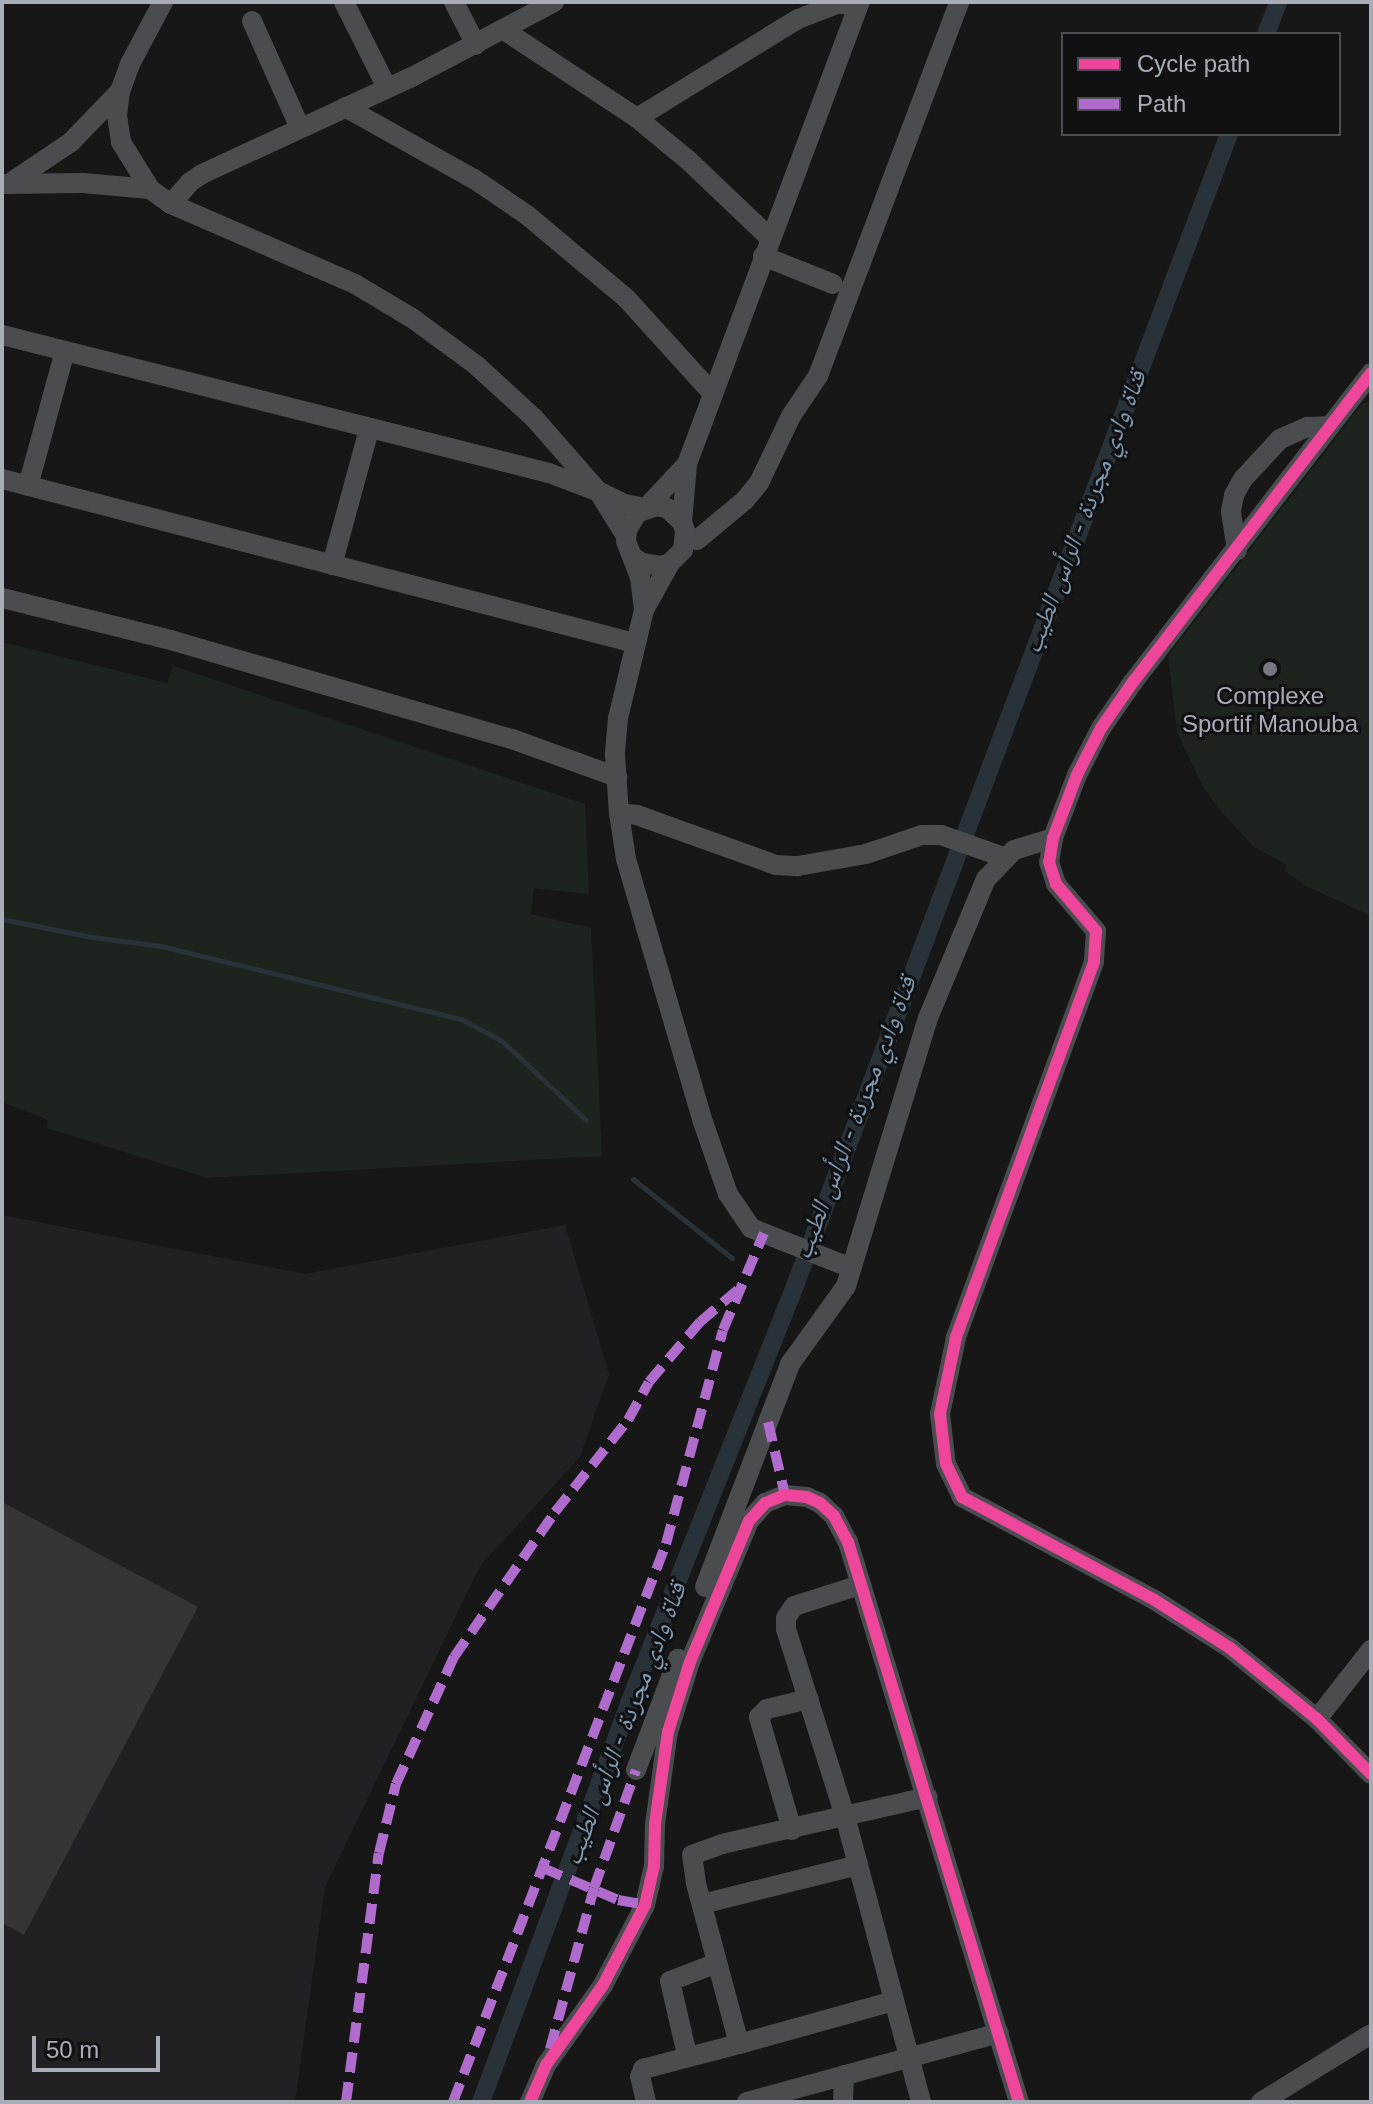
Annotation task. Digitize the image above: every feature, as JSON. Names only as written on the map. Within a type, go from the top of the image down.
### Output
[{"type":"street","points":[[163,2],[140,43],[120,91],[117,116],[121,142],[150,189],[171,204],[355,284],[412,318],[476,365],[534,418],[598,491],[626,536],[635,558],[644,610]]},
{"type":"street","points":[[344,2],[387,88]]},
{"type":"street","points":[[454,2],[476,45]]},
{"type":"street","points":[[171,204],[190,182],[202,174],[476,45],[554,2]]},
{"type":"street","points":[[697,540],[759,483],[791,416],[818,376],[959,2]]},
{"type":"street","points":[[637,118],[798,19],[837,4],[859,3],[687,464],[682,522],[685,541],[644,610],[618,718],[617,777],[626,859],[672,1022],[728,1194],[751,1228],[845,1265]]},
{"type":"street","points":[[252,21],[300,128]]},
{"type":"street","points":[[504,30],[637,118],[688,160],[766,247],[833,284]]},
{"type":"street","points":[[8,183],[71,142],[120,91]]},
{"type":"street","points":[[345,107],[474,179],[537,223],[626,298],[712,393]]},
{"type":"street","points":[[8,183],[150,189]]},
{"type":"street","points":[[2,335],[549,473],[625,504],[667,508],[682,522]]},
{"type":"street","points":[[28,486],[65,351]]},
{"type":"street","points":[[1371,373],[1101,728],[1077,775],[1053,838],[1050,874],[1096,931],[1094,962],[956,1338],[940,1414],[950,1480],[962,1497],[978,1509],[1153,1599],[1217,1640],[1317,1719],[1371,1774]]},
{"type":"street","points":[[1237,550],[1231,511],[1234,495],[1243,479],[1280,439],[1307,427],[1330,426]]},
{"type":"street","points":[[332,565],[369,430]]},
{"type":"street","points":[[626,536],[630,521],[687,464]]},
{"type":"street","points":[[2,479],[635,643]]},
{"type":"street","points":[[635,558],[651,566],[670,563]]},
{"type":"street","points":[[2,598],[174,641],[468,726],[617,777]]},
{"type":"street","points":[[619,813],[637,815],[776,865],[821,862],[866,854],[922,835],[941,835],[996,854],[1053,838]]},
{"type":"street","points":[[636,1770],[782,1383],[801,1347],[846,1286],[845,1265],[928,1018],[996,854]]},
{"type":"street","points":[[530,2102],[546,2065],[603,1985],[645,1905],[654,1866],[655,1824],[668,1732],[690,1662],[749,1521],[765,1503],[785,1495],[820,1503],[834,1516],[848,1542],[1019,2102]]},
{"type":"street","points":[[860,1585],[799,1604],[788,1611],[786,1629],[845,1816],[921,2102]]},
{"type":"street","points":[[1317,1719],[1371,1650]]},
{"type":"street","points":[[792,1830],[759,1717],[767,1709],[809,1699]]},
{"type":"street","points":[[739,2044],[692,1855],[722,1844],[928,1797]]},
{"type":"street","points":[[702,1904],[858,1865]]},
{"type":"street","points":[[687,2055],[670,1981],[717,1963]]},
{"type":"street","points":[[646,2102],[641,2071],[687,2055],[739,2044],[894,2001]]},
{"type":"street","points":[[747,2102],[999,2033]]},
{"type":"street","points":[[1261,2102],[1371,2034]]},
{"type":"street","points":[[843,2102],[844,2075]]},
{"type":"shaded area","name":"Complexe Sportif Manouba","points":[[1371,401],[1371,916],[1306,886],[1285,871],[1287,865],[1253,846],[1218,808],[1202,785],[1177,732],[1168,656],[1362,404]]},
{"type":"shaded area","points":[[2,642],[167,683],[173,666],[585,804],[589,894],[534,888],[531,914],[591,928],[602,1156],[208,1178],[47,1128],[48,1120],[2,1102]]},
{"type":"shaded area","points":[[2,1215],[305,1274],[565,1225],[609,1374],[580,1457],[480,1566],[325,1887],[295,2102],[2,2102]]},
{"type":"building","points":[[2,1502],[198,1607],[24,1935],[2,1923]]},
{"type":"waterway","name":"قناة وادي مجردة - الرأس الطيب","points":[[1267,32],[1278,2]]},
{"type":"waterway","name":"قناة وادي مجردة - الرأس الطيب","points":[[481,2102],[635,1688],[790,1299],[1228,136]]},
{"type":"waterway","points":[[2,919],[92,937],[161,946],[461,1019],[502,1041],[586,1120]]},
{"type":"waterway","points":[[633,1179],[732,1258]]},
{"type":"marked path","points":[[453,2102],[666,1544],[723,1330],[764,1233]]},
{"type":"marked path","points":[[346,2102],[379,1853],[396,1784],[454,1657],[555,1512],[628,1420],[649,1382],[700,1322],[741,1287]]},
{"type":"marked path","points":[[768,1422],[785,1495]]},
{"type":"marked path","points":[[550,2049],[594,1888],[636,1770]]},
{"type":"marked path","points":[[543,1868],[618,1900],[645,1905]]},
{"type":"cycle path","points":[[1371,373],[1133,682],[1101,728],[1077,775],[1053,838],[1049,862],[1056,884],[1096,931],[1094,962],[956,1338],[940,1414],[946,1464],[962,1497],[1153,1599],[1230,1648],[1317,1719],[1371,1774]]},
{"type":"cycle path","points":[[530,2102],[546,2065],[603,1985],[645,1905],[654,1866],[655,1824],[668,1732],[690,1662],[749,1521],[765,1503],[785,1495],[807,1497],[820,1503],[834,1516],[848,1542],[1019,2102]]},
{"type":"place","name":"Complexe Sportif Manouba","points":[[1270,669]]}]
